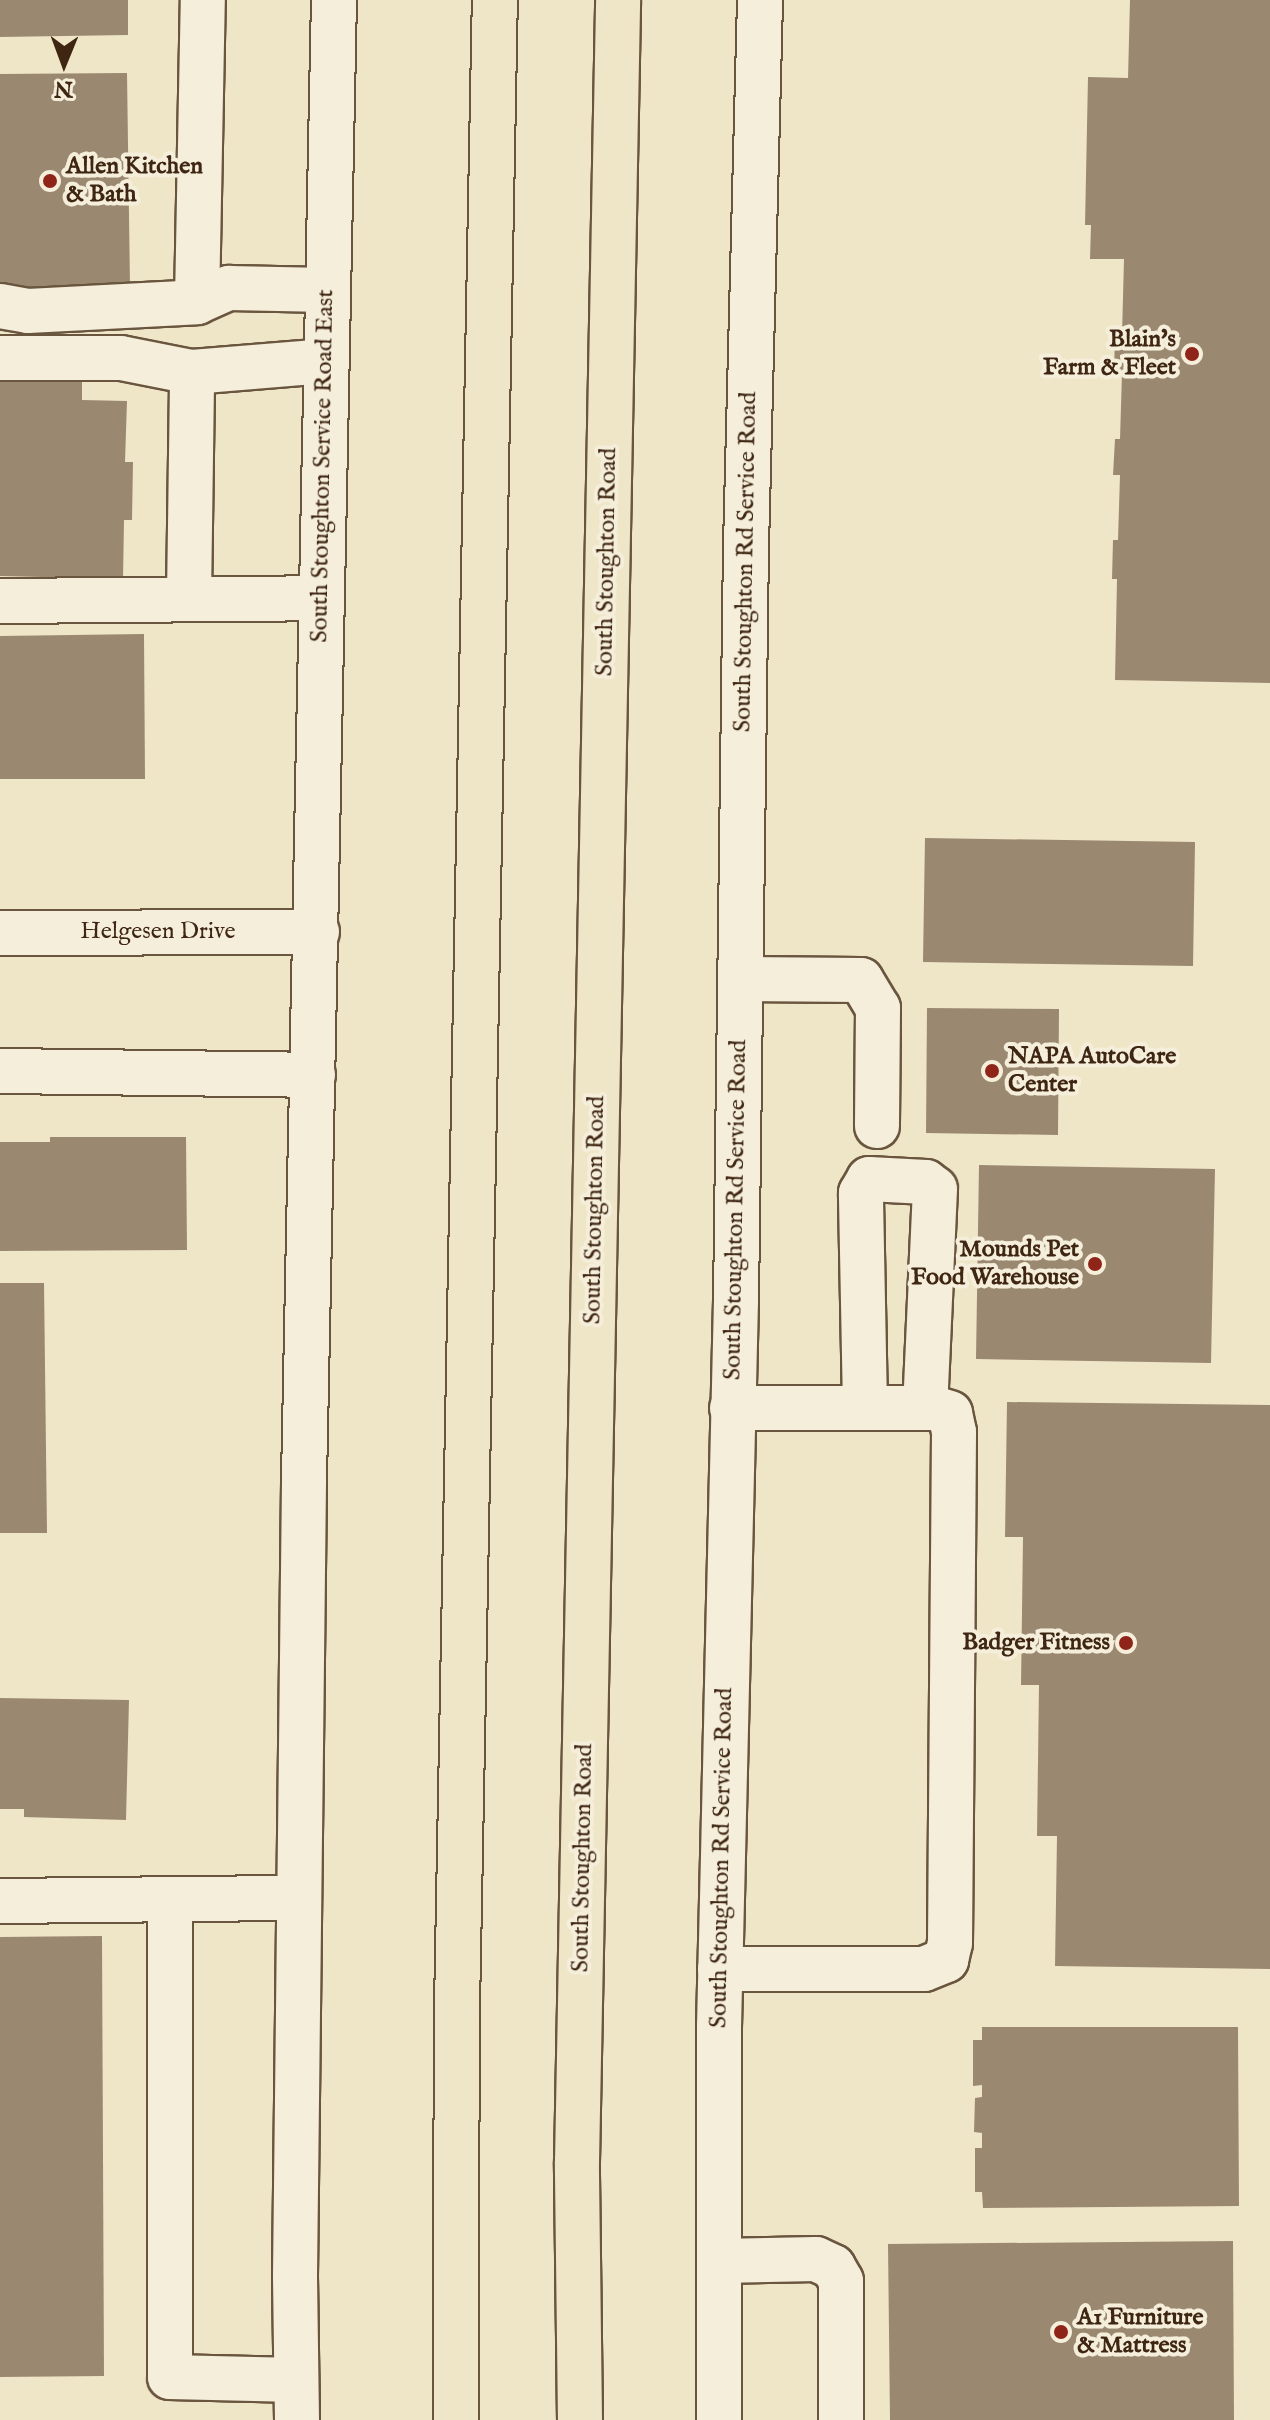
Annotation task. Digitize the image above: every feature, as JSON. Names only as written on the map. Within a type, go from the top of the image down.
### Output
[{"type":"main road","points":[[456,2420],[457,2007],[495,0]]},
{"type":"main road","name":"South Stoughton Road","points":[[580,2420],[577,2146],[618,0]]},
{"type":"street","points":[[197,302],[203,0]]},
{"type":"street","name":"South Stoughton Service Road East","points":[[317,932],[320,598],[334,0]]},
{"type":"street","name":"South Stoughton Rd Service Road","points":[[719,2420],[720,1969],[746,546],[760,0]]},
{"type":"street","points":[[0,306],[28,311],[197,302],[229,288],[327,290]]},
{"type":"street","points":[[0,358],[121,358],[192,372],[325,361]]},
{"type":"street","points":[[189,598],[192,372]]},
{"type":"street","points":[[0,601],[320,598]]},
{"type":"street","points":[[170,1899],[170,2377],[297,2400],[299,1898],[317,932]]},
{"type":"street","name":"Helgesen Drive","points":[[0,933],[317,932]]},
{"type":"street","points":[[740,979],[861,980],[878,1008],[877,1126]]},
{"type":"street","points":[[0,1071],[313,1075]]},
{"type":"street","points":[[865,1407],[861,1193],[869,1179],[926,1182],[935,1189],[925,1408]]},
{"type":"street","points":[[720,1969],[924,1969],[946,1960],[950,1943],[954,1432],[950,1413],[925,1408],[732,1408]]},
{"type":"street","points":[[0,1901],[299,1898]]},
{"type":"street","points":[[719,2261],[816,2259],[833,2267],[841,2281],[841,2420]]},
{"type":"building","points":[[0,0],[128,0],[128,35],[0,37]]},
{"type":"building","name":"Blain's Farm & Fleet","points":[[1130,0],[1270,0],[1270,683],[1115,680],[1117,579],[1112,579],[1113,540],[1118,540],[1120,475],[1113,475],[1115,439],[1120,439],[1122,373],[1114,373],[1115,335],[1122,335],[1124,259],[1090,259],[1091,225],[1085,225],[1088,77],[1128,78]]},
{"type":"building","points":[[127,73],[130,286],[0,288],[0,74]]},
{"type":"building","points":[[0,374],[82,376],[82,400],[127,401],[125,462],[133,462],[132,520],[124,520],[123,579],[0,576]]},
{"type":"building","points":[[144,634],[145,779],[0,779],[0,636]]},
{"type":"building","points":[[925,838],[1195,842],[1193,966],[923,962]]},
{"type":"building","name":"NAPA AutoCare Center","points":[[927,1008],[1059,1009],[1058,1135],[926,1133]]},
{"type":"building","points":[[50,1137],[186,1137],[187,1250],[0,1251],[0,1142],[50,1142]]},
{"type":"building","name":"Mounds Pet Food Warehouse","points":[[979,1165],[1215,1169],[1211,1363],[976,1359]]},
{"type":"building","points":[[0,1283],[44,1283],[47,1533],[0,1533]]},
{"type":"building","points":[[1007,1402],[1270,1405],[1270,1969],[1055,1966],[1057,1836],[1037,1836],[1039,1685],[1021,1685],[1023,1537],[1005,1537]]},
{"type":"building","points":[[0,1698],[129,1700],[126,1820],[24,1817],[24,1809],[0,1809]]},
{"type":"building","points":[[102,1936],[104,2376],[0,2377],[0,1937]]},
{"type":"building","points":[[982,2027],[1238,2027],[1239,2206],[983,2208],[982,2192],[975,2192],[975,2148],[982,2148],[982,2133],[974,2132],[975,2098],[982,2097],[982,2085],[973,2086],[973,2040],[982,2040]]},
{"type":"building","name":"A1 Furniture & Mattress","points":[[1233,2241],[1234,2420],[890,2420],[888,2244]]},
{"type":"place","name":"Allen Kitchen & Bath","points":[[50,181]]},
{"type":"place","name":"Blain's Farm & Fleet","points":[[1192,354]]},
{"type":"place","name":"NAPA AutoCare Center","points":[[992,1071]]},
{"type":"place","name":"Mounds Pet Food Warehouse","points":[[1095,1264]]},
{"type":"place","name":"Badger Fitness","points":[[1126,1643]]},
{"type":"place","name":"A1 Furniture & Mattress","points":[[1061,2332]]}]
